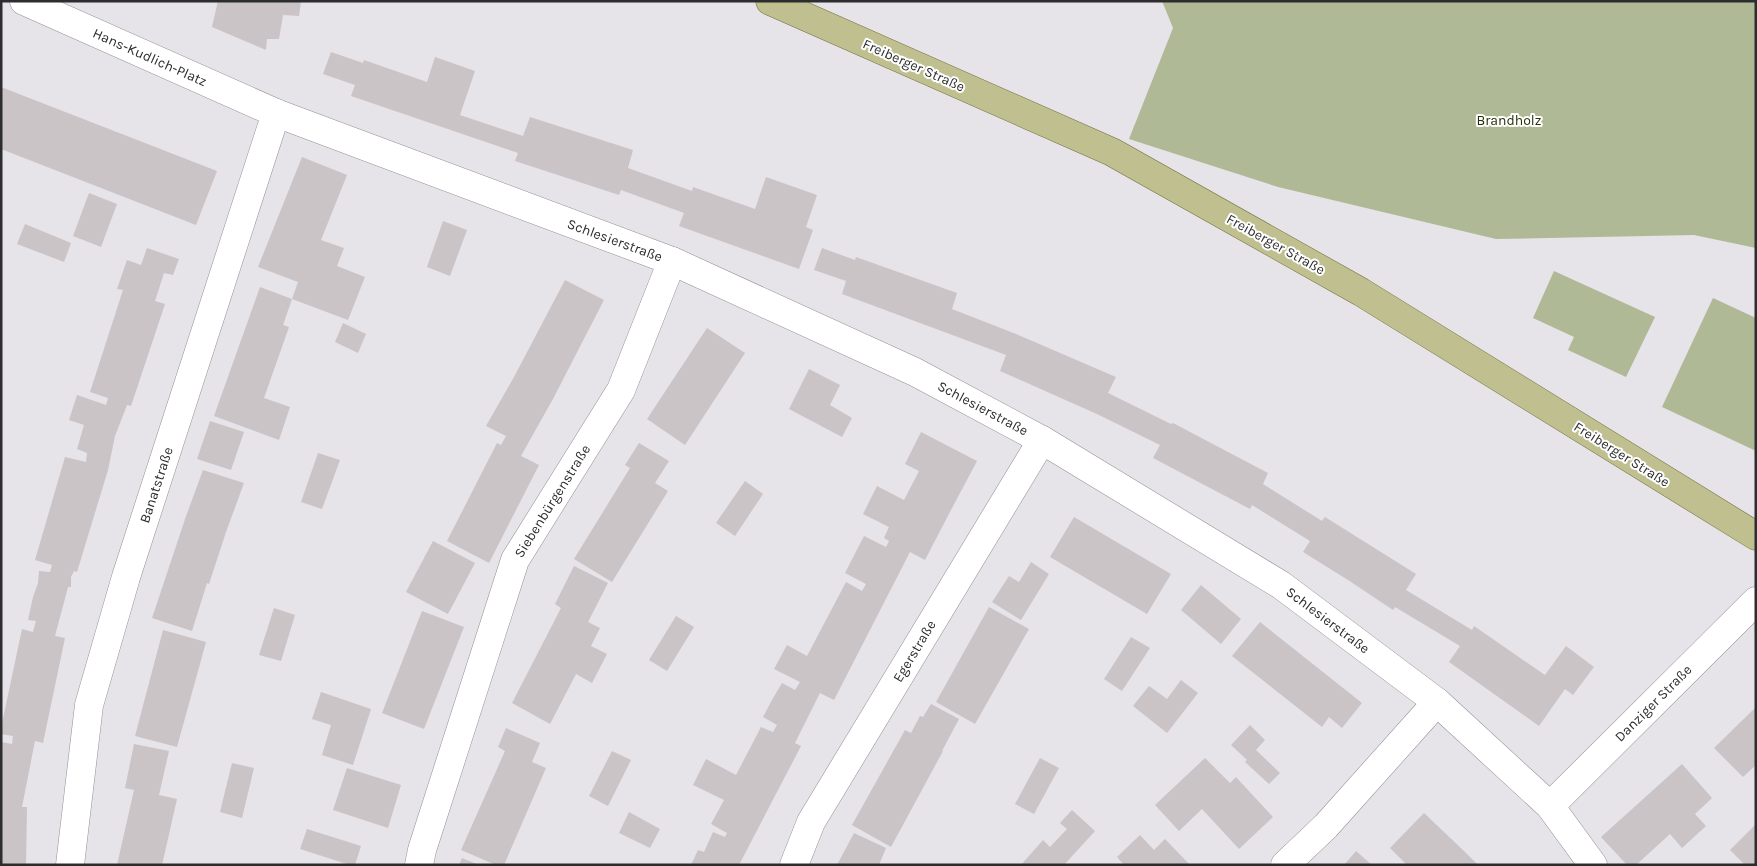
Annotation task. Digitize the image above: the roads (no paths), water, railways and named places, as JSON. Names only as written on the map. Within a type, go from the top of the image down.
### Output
[{"type":"main road","name":"Freiberger Straße","points":[[770,1],[1112,152],[1361,292],[1756,536]]},
{"type":"street","name":"Hans-Kudlich-Platz","points":[[24,1],[276,114]]},
{"type":"street","name":"Schlesierstraße","points":[[276,114],[672,261],[915,372],[1042,440],[1281,585],[1437,702],[1550,806],[1593,865]]},
{"type":"street","name":"Banatstraße","points":[[70,865],[89,705],[129,568],[276,114]]},
{"type":"street","name":"Siebenbürgenstraße","points":[[419,865],[422,850],[515,560],[621,390],[672,261]]},
{"type":"street","name":"Egerstraße","points":[[794,865],[811,822],[1042,440]]},
{"type":"street","name":"Danziger Straße","points":[[1550,806],[1756,601]]},
{"type":"street","points":[[1285,865],[1326,826],[1437,702]]},
{"type":"park label","name":"Brandholz","points":[[1509,120]]}]
